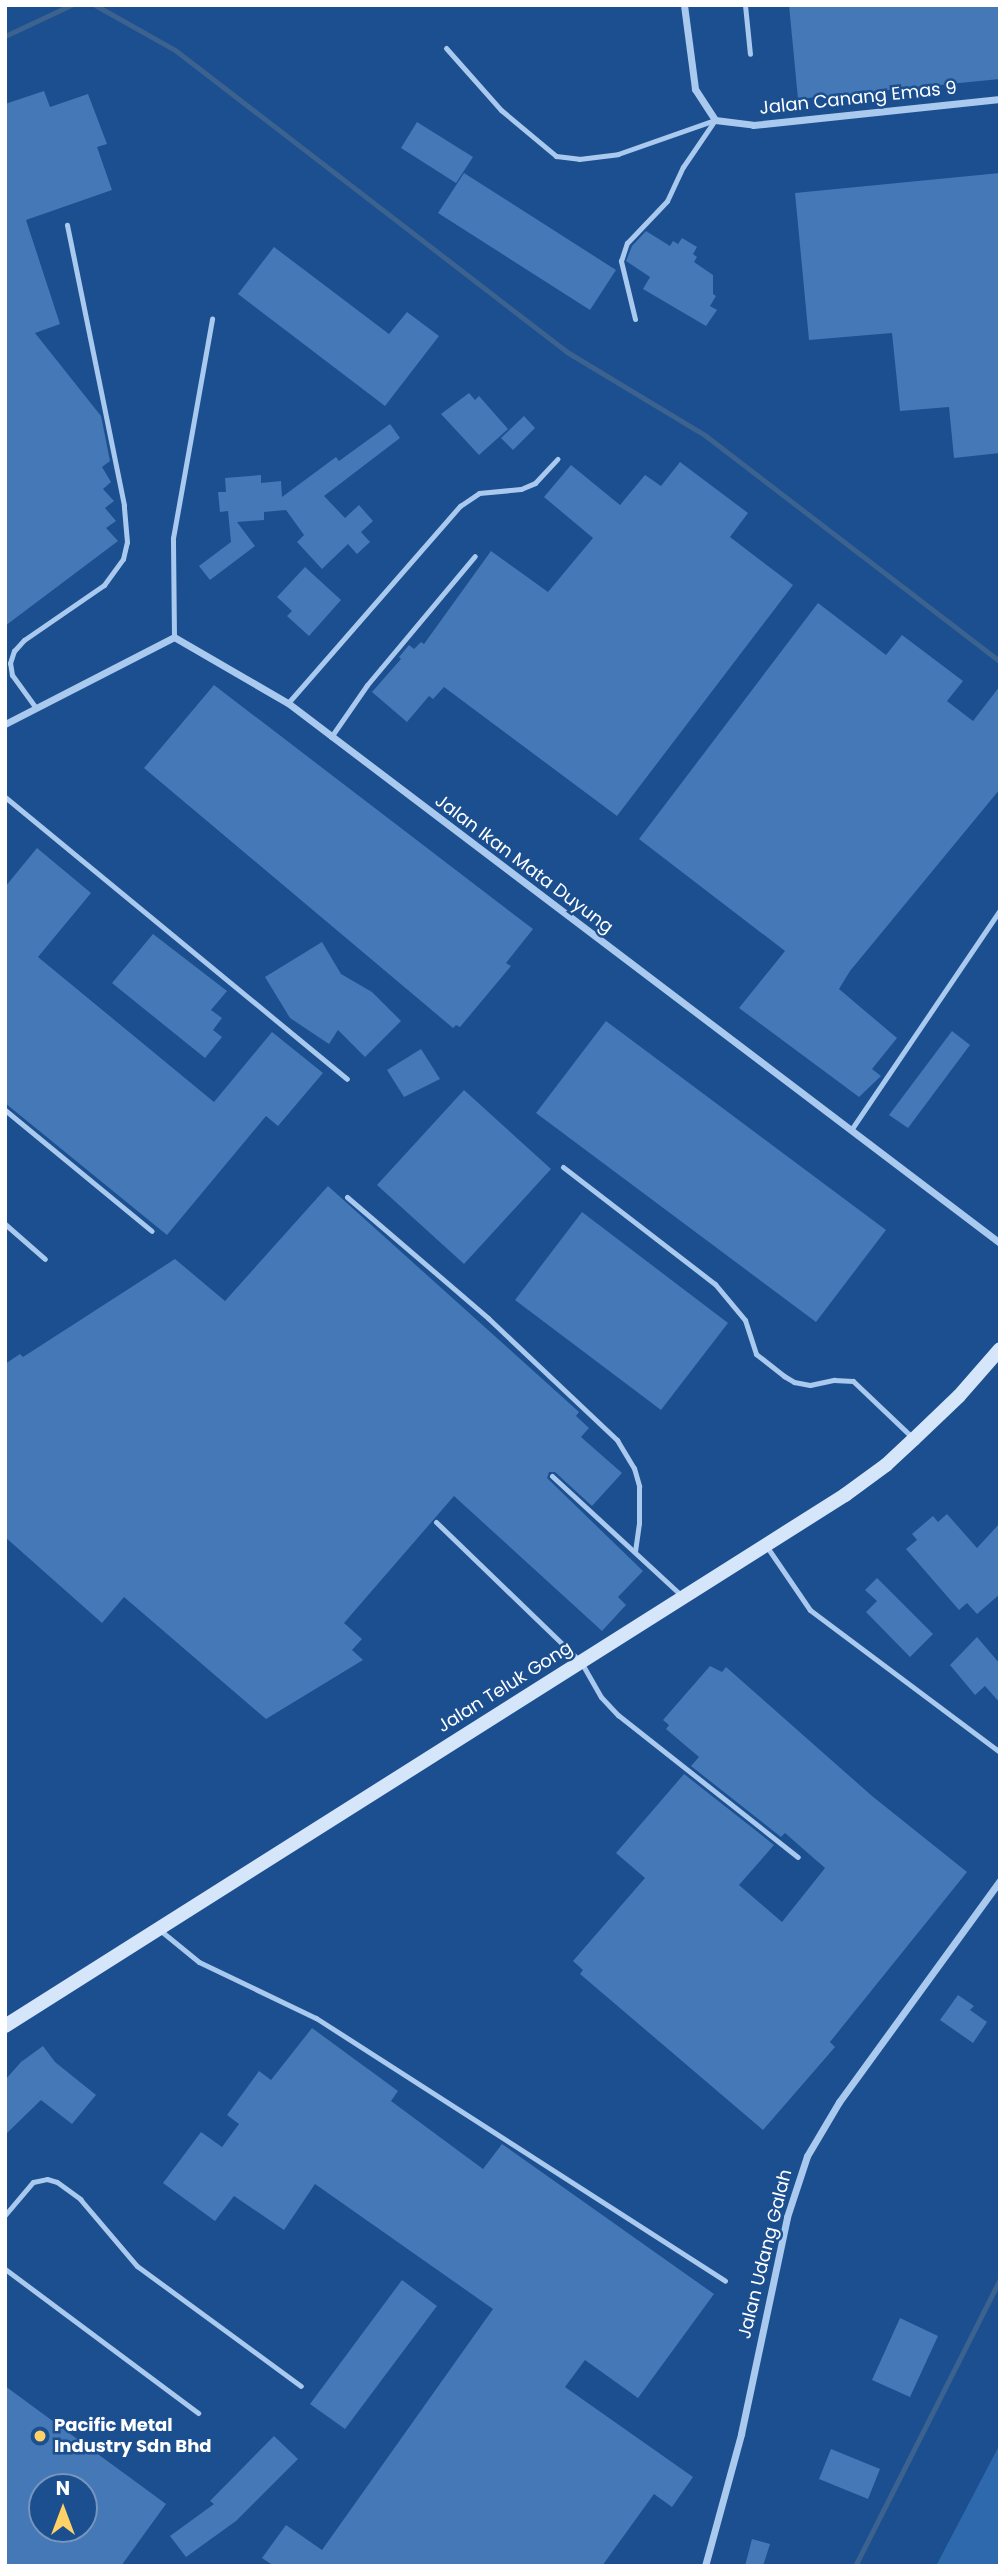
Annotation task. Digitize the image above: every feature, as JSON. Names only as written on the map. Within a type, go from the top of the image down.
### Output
[{"type":"street","points":[[684,5],[695,89],[715,120]]},
{"type":"street","name":"Jalan Canang Emas 9","points":[[715,120],[753,125],[1000,99]]},
{"type":"street","points":[[5,724],[174,637]]},
{"type":"street","name":"Jalan Ikan Mata Duyung","points":[[174,637],[288,704],[1000,1243]]},
{"type":"street","name":"Jalan Teluk Gong","points":[[5,2026],[845,1495],[886,1465],[914,1439],[958,1396],[1000,1349]]},
{"type":"street","name":"Jalan Udang Galah","points":[[705,2566],[735,2457],[787,2217],[807,2156],[839,2102],[1000,1880]]},
{"type":"lane","points":[[745,5],[750,54]]},
{"type":"lane","points":[[446,48],[501,110],[556,156],[579,159],[618,154],[715,120]]},
{"type":"lane","points":[[635,319],[621,261],[627,243],[667,201],[683,167],[715,120]]},
{"type":"lane","points":[[36,708],[12,675],[10,663],[14,652],[23,640],[104,585],[123,559],[127,542],[124,505],[67,225]]},
{"type":"lane","points":[[174,637],[173,538],[212,318]]},
{"type":"lane","points":[[288,704],[460,506],[480,493],[521,489],[535,483],[557,459]]},
{"type":"lane","points":[[331,737],[367,685],[475,556]]},
{"type":"lane","points":[[5,797],[347,1079]]},
{"type":"lane","points":[[851,1130],[1000,911]]},
{"type":"lane","points":[[5,1111],[152,1231]]},
{"type":"lane","points":[[563,1167],[715,1284],[745,1320],[756,1353],[783,1376],[794,1382],[810,1385],[834,1380],[853,1381],[914,1439]]},
{"type":"lane","points":[[347,1197],[488,1318],[617,1440],[634,1468],[639,1486],[639,1523],[635,1552]]},
{"type":"lane","points":[[5,1224],[46,1259]]},
{"type":"lane","points":[[552,1476],[683,1597]]},
{"type":"lane","points":[[436,1522],[581,1662],[601,1697],[618,1715],[798,1857]]},
{"type":"lane","points":[[766,1545],[810,1610],[1000,1752]]},
{"type":"lane","points":[[159,1928],[199,1962],[316,2018],[725,2281]]},
{"type":"lane","points":[[5,2215],[33,2182],[47,2179],[57,2182],[80,2200],[137,2266],[301,2386]]},
{"type":"lane","points":[[5,2269],[198,2413]]},
{"type":"shaded area","points":[[1000,2444],[1000,2566],[936,2566]]},
{"type":"building","points":[[789,5],[1000,5],[1000,79],[798,99]]},
{"type":"building","points":[[44,91],[50,107],[88,94],[107,144],[97,147],[112,190],[26,220],[60,324],[35,333],[101,416],[110,461],[102,467],[111,482],[103,489],[114,501],[105,508],[116,521],[106,528],[118,541],[5,626],[5,104]]},
{"type":"building","points":[[417,122],[473,157],[456,183],[401,148]]},
{"type":"building","points":[[464,173],[616,270],[590,310],[438,213]]},
{"type":"building","points":[[1000,173],[1000,453],[954,458],[949,407],[900,411],[892,333],[809,340],[795,193]]},
{"type":"building","points":[[646,231],[670,246],[673,241],[678,244],[682,238],[697,247],[693,254],[697,257],[694,262],[713,275],[713,294],[716,296],[710,306],[717,310],[706,326],[643,289],[650,277],[626,261],[632,246]]},
{"type":"building","points":[[274,247],[389,334],[407,312],[439,336],[385,406],[238,294]]},
{"type":"building","points":[[469,393],[475,400],[479,396],[508,429],[479,455],[441,414]]},
{"type":"building","points":[[524,416],[535,428],[513,450],[501,438]]},
{"type":"building","points":[[390,424],[400,438],[324,496],[345,518],[359,505],[373,521],[361,532],[370,542],[357,554],[348,544],[322,569],[297,542],[304,535],[286,510],[264,512],[264,520],[237,522],[255,546],[210,580],[199,566],[231,542],[228,511],[220,512],[218,492],[226,492],[225,478],[261,475],[261,483],[281,481],[282,497],[336,457],[339,461]]},
{"type":"building","points":[[680,462],[748,513],[730,537],[793,585],[617,816],[444,687],[433,699],[429,696],[407,722],[372,692],[401,659],[399,657],[409,645],[414,649],[421,642],[424,644],[491,551],[548,592],[593,538],[544,497],[571,465],[620,505],[645,475],[661,486]]},
{"type":"building","points":[[305,567],[341,600],[309,636],[287,616],[292,611],[277,597]]},
{"type":"building","points":[[818,603],[886,655],[902,635],[963,681],[947,701],[973,721],[1000,686],[1000,789],[850,971],[839,989],[897,1038],[872,1069],[881,1076],[859,1097],[739,1008],[785,951],[639,839]]},
{"type":"building","points":[[214,685],[533,929],[506,963],[511,966],[460,1027],[456,1025],[453,1028],[144,768]]},
{"type":"building","points":[[37,848],[91,893],[38,957],[214,1102],[272,1032],[323,1073],[278,1126],[266,1116],[167,1235],[5,1103],[5,887]]},
{"type":"building","points":[[153,934],[227,991],[211,1010],[222,1018],[213,1030],[222,1037],[205,1058],[112,983]]},
{"type":"building","points":[[322,942],[341,974],[372,992],[401,1021],[365,1057],[338,1030],[329,1044],[290,1018],[265,977]]},
{"type":"building","points":[[606,1021],[886,1230],[816,1322],[536,1113]]},
{"type":"building","points":[[952,1031],[970,1045],[908,1128],[889,1115]]},
{"type":"building","points":[[421,1049],[440,1079],[404,1097],[387,1070]]},
{"type":"building","points":[[464,1090],[551,1169],[464,1264],[377,1185]]},
{"type":"building","points":[[328,1186],[579,1412],[576,1416],[589,1428],[581,1437],[622,1473],[592,1506],[555,1472],[549,1472],[547,1478],[643,1571],[618,1597],[626,1605],[602,1631],[454,1496],[344,1623],[362,1639],[352,1650],[363,1660],[266,1719],[124,1597],[102,1623],[5,1537],[5,1364],[20,1354],[23,1357],[175,1259],[225,1301]]},
{"type":"building","points":[[582,1212],[728,1323],[661,1410],[515,1300]]},
{"type":"building","points":[[947,1514],[977,1548],[1000,1523],[1000,1594],[977,1614],[967,1603],[959,1610],[906,1549],[917,1540],[912,1534],[933,1516],[938,1522]]},
{"type":"building","points":[[877,1578],[933,1634],[910,1657],[866,1612],[877,1601],[865,1590]]},
{"type":"building","points":[[977,1637],[1000,1664],[1000,1703],[985,1686],[975,1695],[950,1665]]},
{"type":"building","points":[[710,1666],[722,1672],[726,1667],[872,1796],[967,1872],[830,2042],[835,2047],[763,2130],[580,1974],[583,1970],[573,1961],[645,1878],[616,1853],[684,1774],[774,1845],[739,1885],[782,1922],[825,1868],[785,1833],[781,1837],[691,1766],[699,1757],[666,1729],[669,1725],[663,1720]]},
{"type":"building","points":[[958,1995],[974,2006],[970,2010],[987,2022],[973,2043],[940,2020]]},
{"type":"building","points":[[312,2028],[398,2091],[391,2101],[483,2169],[502,2144],[714,2294],[638,2398],[585,2360],[565,2387],[693,2477],[672,2507],[654,2494],[602,2566],[274,2566],[262,2558],[286,2525],[322,2550],[493,2309],[315,2184],[284,2230],[234,2196],[215,2221],[163,2183],[201,2132],[222,2147],[239,2124],[227,2115],[259,2071],[271,2080]]},
{"type":"building","points":[[43,2046],[55,2062],[96,2095],[72,2124],[41,2100],[5,2135],[5,2080],[21,2062]]},
{"type":"building","points":[[402,2280],[437,2306],[345,2429],[310,2404]]},
{"type":"building","points":[[900,2318],[938,2336],[910,2397],[872,2380]]},
{"type":"building","name":"Pacific Metal Industry Sdn Bhd","points":[[5,2386],[166,2504],[121,2566],[5,2566]]},
{"type":"building","points":[[274,2436],[298,2459],[236,2521],[186,2557],[170,2536],[214,2504],[210,2501]]},
{"type":"building","points":[[831,2449],[880,2469],[868,2499],[819,2479]]},
{"type":"building","points":[[752,2539],[770,2544],[763,2566],[745,2566]]},
{"type":"waterway","points":[[5,36],[71,5]]},
{"type":"waterway","points":[[95,5],[175,50],[567,352],[706,436],[1000,662]]},
{"type":"waterway","points":[[855,2566],[1000,2279]]},
{"type":"place","name":"Pacific Metal Industry Sdn Bhd","points":[[40,2436]]}]
